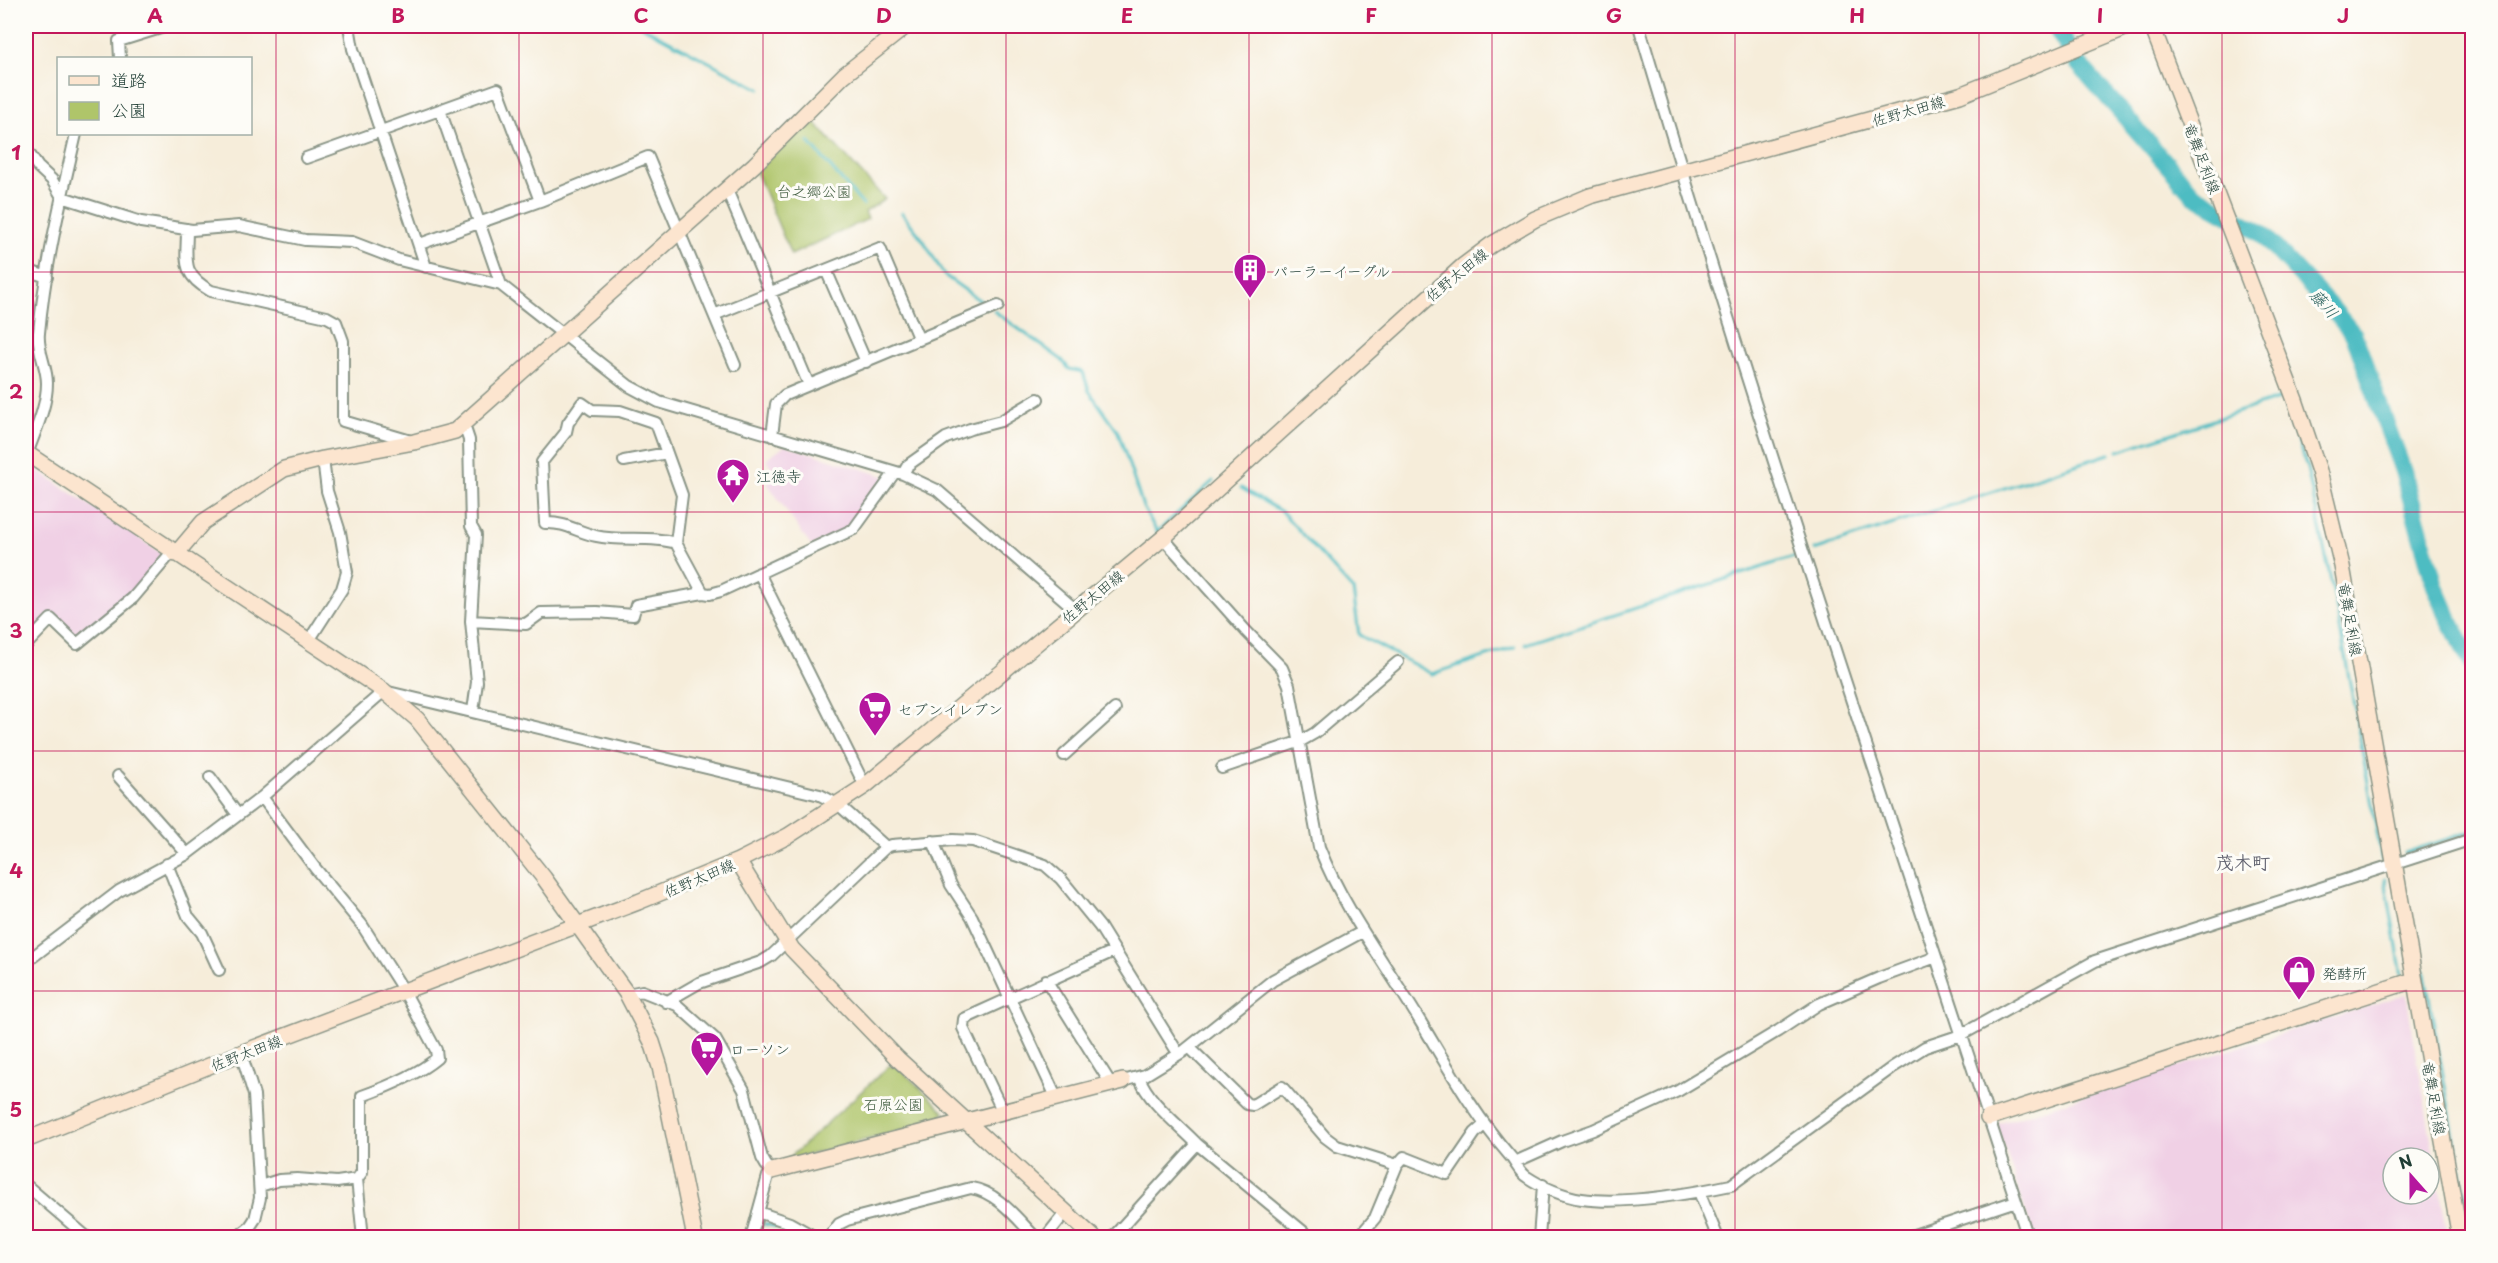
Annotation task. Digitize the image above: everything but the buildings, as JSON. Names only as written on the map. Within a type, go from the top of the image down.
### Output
[{"type":"main road","points":[[174,553],[213,514],[284,470],[323,459],[414,442],[455,431],[464,425],[727,190],[844,75],[906,26]]},
{"type":"main road","name":"佐野太田線","points":[[26,1140],[241,1053],[577,926],[738,861],[788,836],[839,805],[865,786],[1163,538],[1409,312],[1463,266],[1491,245],[1535,219],[1619,186],[1932,104],[1994,83],[2130,26]]},
{"type":"main road","name":"竜舞足利線","points":[[2152,26],[2295,400],[2327,499],[2342,566],[2460,1238]]},
{"type":"main road","points":[[26,453],[384,692],[417,719],[544,878],[627,994],[652,1042],[660,1067],[694,1238]]},
{"type":"main road","points":[[738,861],[786,942],[893,1055],[1094,1238]]},
{"type":"main road","points":[[1988,1118],[2414,980]]},
{"type":"main road","points":[[772,1171],[1117,1083]]},
{"type":"street","points":[[120,57],[119,41],[167,26]]},
{"type":"street","points":[[349,26],[353,49],[420,243],[426,267]]},
{"type":"street","points":[[1639,26],[1682,170],[2028,1238]]},
{"type":"street","points":[[306,158],[498,89],[540,201]]},
{"type":"street","points":[[440,110],[501,285]]},
{"type":"street","points":[[26,453],[45,404],[47,381],[38,342],[47,277],[76,135]]},
{"type":"street","points":[[26,149],[38,167],[52,180],[62,197],[141,222],[188,229],[239,226],[305,240],[352,242],[399,260],[501,285],[629,386],[659,402],[899,473],[938,490],[1076,610]]},
{"type":"street","points":[[420,243],[540,201],[648,157],[735,365]]},
{"type":"street","points":[[727,190],[808,385]]},
{"type":"street","points":[[188,229],[188,271],[192,279],[200,285],[211,291],[327,317],[336,322],[343,341],[341,417],[343,421],[414,442]]},
{"type":"street","points":[[714,315],[880,248],[919,340]]},
{"type":"street","points":[[26,270],[47,277]]},
{"type":"street","points":[[826,270],[866,362]]},
{"type":"street","points":[[772,436],[776,404],[785,395],[994,308]]},
{"type":"street","points":[[471,621],[526,624],[541,614],[597,612],[633,615],[636,605],[722,591],[854,529],[899,473],[946,438],[1001,421],[1038,399]]},
{"type":"street","points":[[651,422],[659,402]]},
{"type":"street","points":[[676,543],[659,538],[596,536],[559,523],[545,523],[542,462],[566,432],[567,423],[582,403],[592,410],[620,411],[656,423],[682,495],[676,543],[703,593]]},
{"type":"street","points":[[464,425],[469,440],[471,526],[476,535],[471,621],[477,682],[473,711]]},
{"type":"street","points":[[624,461],[667,453]]},
{"type":"street","points":[[308,642],[342,589],[348,572],[340,532],[327,491],[323,459]]},
{"type":"street","points":[[1163,538],[1282,668],[1289,685],[1301,741],[1309,800],[1319,847],[1328,871],[1362,932],[1484,1125],[1524,1176],[1579,1199],[1599,1200],[1699,1192],[1731,1185],[1893,1067],[1925,1047],[1961,1035],[2095,961],[2472,839]]},
{"type":"street","points":[[26,645],[51,619],[77,644],[133,598],[174,553]]},
{"type":"street","points":[[759,573],[865,786]]},
{"type":"street","points":[[1222,768],[1301,741],[1315,733],[1398,662]]},
{"type":"street","points":[[26,962],[119,891],[187,854],[262,797],[384,692],[473,711],[660,759],[820,795],[839,805],[886,848]]},
{"type":"street","points":[[1064,756],[1115,709]]},
{"type":"street","points":[[118,776],[187,854]]},
{"type":"street","points":[[210,777],[238,815]]},
{"type":"street","points":[[262,797],[315,868],[362,925],[404,991],[436,1050],[436,1058],[405,1077],[362,1096],[362,1172],[357,1179],[363,1238]]},
{"type":"street","points":[[933,841],[951,885],[967,908],[1056,1097]]},
{"type":"street","points":[[666,1002],[699,983],[761,962],[786,942],[886,848],[892,845],[933,841],[973,841],[1045,865],[1061,879],[1100,927],[1178,1053]]},
{"type":"street","points":[[167,864],[188,916],[202,933],[219,970]]},
{"type":"street","points":[[1046,980],[1117,1083],[1139,1077],[1189,1047],[1273,980],[1362,932]]},
{"type":"street","points":[[1003,1112],[962,1023],[967,1016],[1114,951]]},
{"type":"street","points":[[1515,1162],[1593,1130],[1678,1091],[1819,1004],[1936,957]]},
{"type":"street","points":[[627,994],[642,991],[684,1010],[715,1039],[744,1090],[762,1158],[772,1171],[768,1176],[751,1238]]},
{"type":"street","points":[[1189,1047],[1247,1104],[1253,1105],[1282,1087],[1325,1137],[1337,1146],[1397,1165]]},
{"type":"street","points":[[236,1238],[249,1228],[255,1219],[260,1186],[254,1095],[241,1053]]},
{"type":"street","points":[[1139,1077],[1142,1086],[1197,1144],[1311,1238]]},
{"type":"street","points":[[1359,1238],[1375,1218],[1397,1165],[1404,1156],[1447,1174],[1475,1133],[1484,1125]]},
{"type":"street","points":[[1112,1238],[1197,1144]]},
{"type":"street","points":[[260,1186],[279,1180],[314,1179],[337,1182],[357,1179]]},
{"type":"street","points":[[26,1185],[88,1238]]},
{"type":"street","points":[[1539,1238],[1543,1185]]},
{"type":"street","points":[[828,1238],[839,1224],[847,1220],[971,1188],[981,1190],[1000,1203],[1036,1238]]},
{"type":"street","points":[[1699,1192],[1718,1238]]},
{"type":"street","points":[[1905,1238],[2016,1201]]},
{"type":"street","points":[[758,1212],[790,1223],[817,1238]]},
{"type":"street","points":[[1045,1238],[1065,1213]]},
{"type":"shaded area","points":[[785,445],[884,476],[886,479],[851,528],[811,546],[767,483],[778,477],[766,459]]},
{"type":"shaded area","points":[[26,462],[162,554],[131,596],[78,640],[50,615],[26,639]]},
{"type":"shaded area","points":[[2406,994],[2432,1146],[2381,1146],[2381,1206],[2441,1206],[2441,1196],[2448,1237],[2034,1237],[1997,1124]]},
{"type":"green space","name":"台之郷公園","points":[[806,121],[811,125],[815,123],[885,199],[865,212],[868,219],[791,255],[756,171]]},
{"type":"green space","name":"石原公園","points":[[896,1065],[944,1111],[941,1120],[786,1161],[889,1066]]},
{"type":"waterway","points":[[641,26],[760,89]]},
{"type":"waterway","name":"藤川","points":[[2055,26],[2078,63],[2194,195],[2261,233],[2354,335],[2403,471],[2435,586],[2472,663]]},
{"type":"waterway","points":[[809,142],[863,205]]},
{"type":"waterway","points":[[902,213],[923,240],[944,275],[989,307]]},
{"type":"waterway","points":[[994,311],[1062,360],[1069,369],[1083,372],[1089,391],[1118,432],[1143,507],[1157,532],[1213,481]]},
{"type":"waterway","points":[[2118,451],[2284,397]]},
{"type":"waterway","points":[[2287,408],[2307,468],[2334,595],[2382,860]]},
{"type":"waterway","points":[[1814,550],[2109,454]]},
{"type":"waterway","points":[[1241,488],[1282,512],[1353,590],[1359,635],[1432,674],[1515,647]]},
{"type":"waterway","points":[[1525,644],[1797,556]]},
{"type":"waterway","points":[[2405,853],[2472,831]]},
{"type":"waterway","points":[[2385,879],[2402,976]]},
{"type":"waterway","points":[[2424,970],[2472,1236]]},
{"type":"waterway","points":[[764,1224],[782,1228],[799,1238]]},
{"type":"place","name":"パーラーイーグル","points":[[1250,299]]},
{"type":"place","name":"江徳寺","points":[[733,504]]},
{"type":"place","name":"セブンイレブン","points":[[875,737]]},
{"type":"place","name":"発酵所","points":[[2299,1001]]},
{"type":"place","name":"ローソン","points":[[707,1077]]},
{"type":"district","name":"茂木町","points":[[2243,861]]}]
